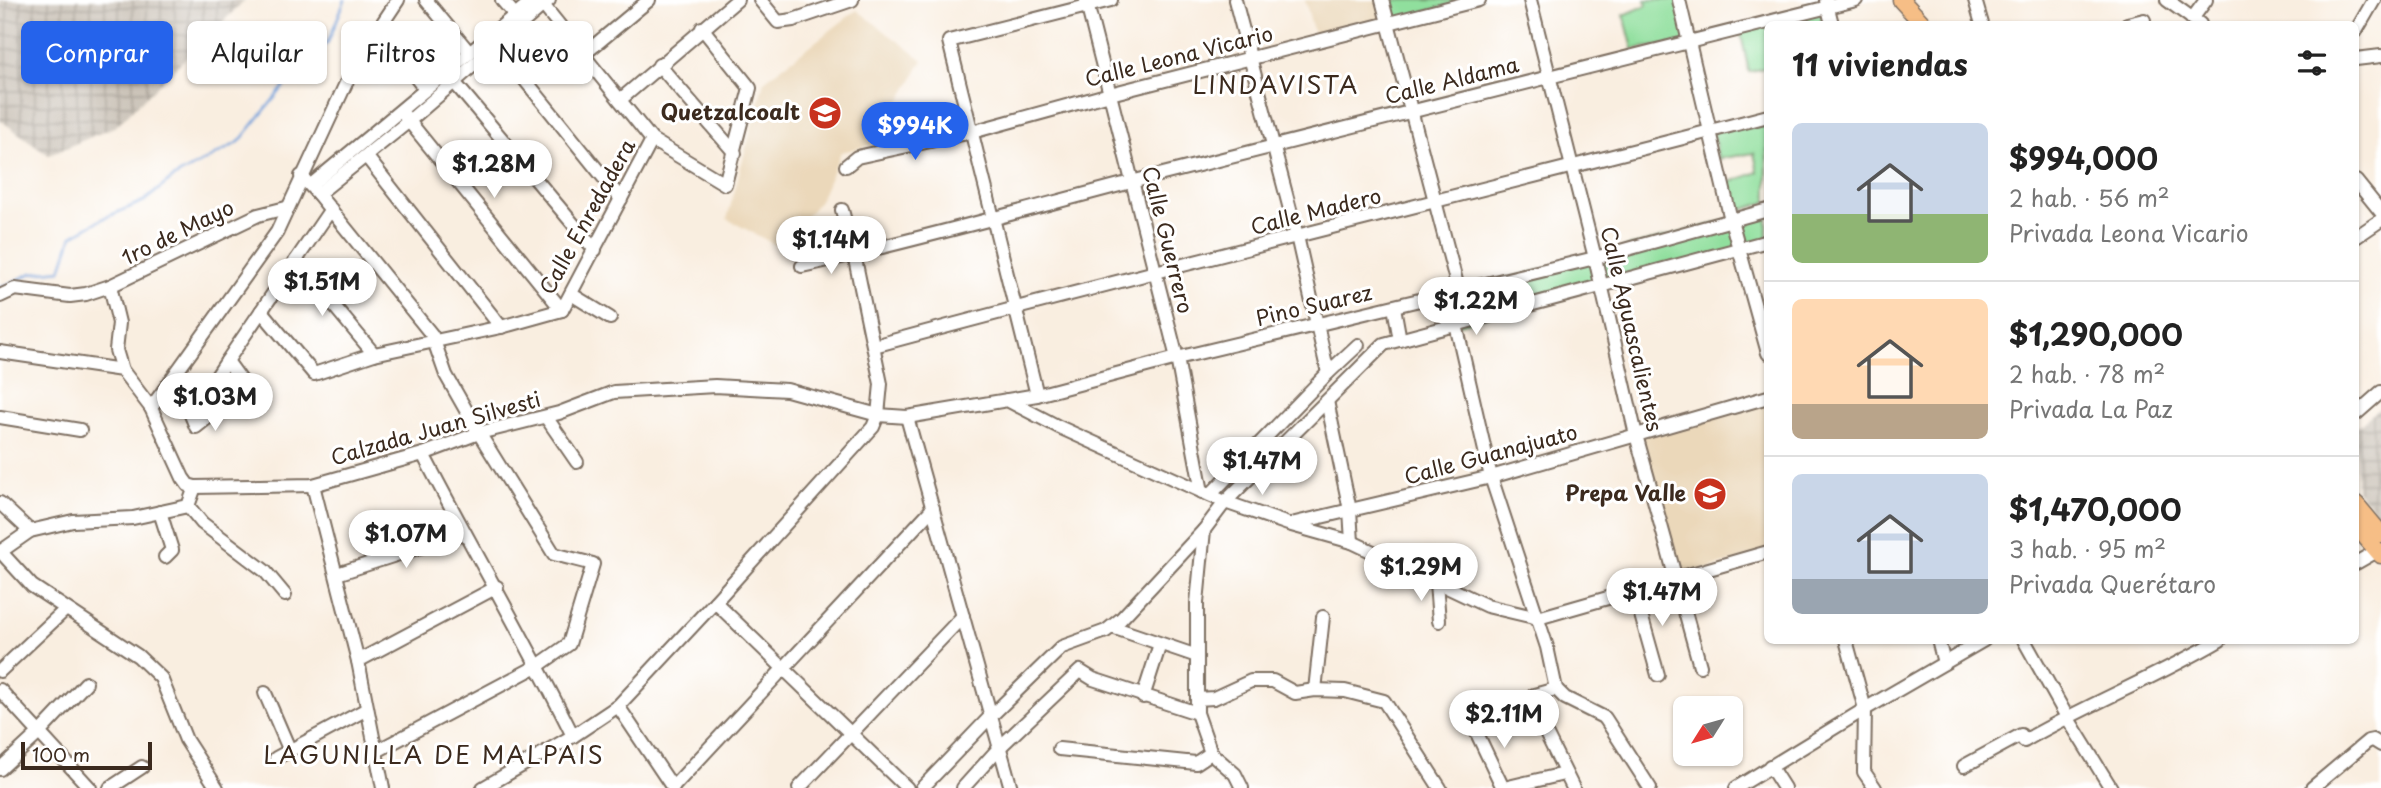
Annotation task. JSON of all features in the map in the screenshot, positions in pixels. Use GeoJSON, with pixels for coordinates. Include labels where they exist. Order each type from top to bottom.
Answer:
{"type":"FeatureCollection","features":[{"type":"Feature","properties":{"kind":"main road"},"geometry":{"type":"LineString","coordinates":[[1901,0],[1920,21]]}},
{"type":"Feature","properties":{"kind":"main road"},"geometry":{"type":"LineString","coordinates":[[2359,508],[2381,534]]}},
{"type":"Feature","properties":{"kind":"main road"},"geometry":{"type":"LineString","coordinates":[[2359,530],[2379,553]]}},
{"type":"Feature","properties":{"kind":"street"},"geometry":{"type":"LineString","coordinates":[[382,21],[398,0]]}},
{"type":"Feature","properties":{"kind":"street"},"geometry":{"type":"LineString","coordinates":[[426,0],[469,52]]}},
{"type":"Feature","properties":{"kind":"street"},"geometry":{"type":"LineString","coordinates":[[502,0],[515,15]]}},
{"type":"Feature","properties":{"kind":"street"},"geometry":{"type":"LineString","coordinates":[[593,47],[649,0]]}},
{"type":"Feature","properties":{"kind":"street"},"geometry":{"type":"LineString","coordinates":[[620,100],[737,0]]}},
{"type":"Feature","properties":{"kind":"street"},"geometry":{"type":"LineString","coordinates":[[760,0],[778,22],[793,20],[834,3],[852,0]]}},
{"type":"Feature","properties":{"kind":"street"},"geometry":{"type":"LineString","coordinates":[[1037,395],[949,41],[1087,3],[1111,0]]}},
{"type":"Feature","properties":{"kind":"street"},"geometry":{"type":"LineString","coordinates":[[1235,0],[1297,236],[1328,373]]}},
{"type":"Feature","properties":{"kind":"street"},"geometry":{"type":"LineString","coordinates":[[1382,0],[1436,202],[1454,293],[1456,325],[1492,477],[1547,647],[1556,689],[1565,698],[1605,718],[1650,788]]}},
{"type":"Feature","properties":{"kind":"street","name":"Calle Aguascalientes"},"geometry":{"type":"LineString","coordinates":[[1530,0],[1595,257],[1636,435],[1700,666]]}},
{"type":"Feature","properties":{"kind":"street"},"geometry":{"type":"LineString","coordinates":[[1679,0],[1731,220],[1764,339]]}},
{"type":"Feature","properties":{"kind":"street","name":"Calle Aldama"},"geometry":{"type":"LineString","coordinates":[[1764,21],[1826,4],[1856,0]]}},
{"type":"Feature","properties":{"kind":"street"},"geometry":{"type":"LineString","coordinates":[[1975,0],[1981,21]]}},
{"type":"Feature","properties":{"kind":"street"},"geometry":{"type":"LineString","coordinates":[[2167,0],[2195,21]]}},
{"type":"Feature","properties":{"kind":"street"},"geometry":{"type":"LineString","coordinates":[[2196,21],[2206,0]]}},
{"type":"Feature","properties":{"kind":"street"},"geometry":{"type":"LineString","coordinates":[[2359,26],[2374,0]]}},
{"type":"Feature","properties":{"kind":"street"},"geometry":{"type":"LineString","coordinates":[[460,63],[469,52],[515,15],[541,1]]}},
{"type":"Feature","properties":{"kind":"street"},"geometry":{"type":"LineString","coordinates":[[541,1],[557,21]]}},
{"type":"Feature","properties":{"kind":"street"},"geometry":{"type":"LineString","coordinates":[[520,21],[541,1]]}},
{"type":"Feature","properties":{"kind":"street","name":"Calle Leona Vicario"},"geometry":{"type":"LineString","coordinates":[[846,166],[857,158],[972,132],[1470,1]]}},
{"type":"Feature","properties":{"kind":"street","name":"Calle Guerrero"},"geometry":{"type":"LineString","coordinates":[[1087,3],[1177,358],[1206,494]]}},
{"type":"Feature","properties":{"kind":"street"},"geometry":{"type":"LineString","coordinates":[[1826,4],[1831,21]]}},
{"type":"Feature","properties":{"kind":"street"},"geometry":{"type":"LineString","coordinates":[[2140,21],[2144,20]]}},
{"type":"Feature","properties":{"kind":"street","name":"Calle Aldama"},"geometry":{"type":"LineString","coordinates":[[802,266],[1549,75],[1690,43],[1764,21]]}},
{"type":"Feature","properties":{"kind":"street"},"geometry":{"type":"LineString","coordinates":[[593,67],[652,140],[725,184],[750,88],[702,28]]}},
{"type":"Feature","properties":{"kind":"street"},"geometry":{"type":"LineString","coordinates":[[2359,60],[2381,56]]}},
{"type":"Feature","properties":{"kind":"street"},"geometry":{"type":"LineString","coordinates":[[659,65],[735,153]]}},
{"type":"Feature","properties":{"kind":"street"},"geometry":{"type":"LineString","coordinates":[[310,185],[347,84]]}},
{"type":"Feature","properties":{"kind":"street"},"geometry":{"type":"LineString","coordinates":[[421,84],[425,89]]}},
{"type":"Feature","properties":{"kind":"street"},"geometry":{"type":"LineString","coordinates":[[151,408],[277,232],[286,208],[425,89],[435,84]]}},
{"type":"Feature","properties":{"kind":"street"},"geometry":{"type":"LineString","coordinates":[[310,185],[366,156],[409,121],[443,84]]}},
{"type":"Feature","properties":{"kind":"street"},"geometry":{"type":"LineString","coordinates":[[457,84],[595,250]]}},
{"type":"Feature","properties":{"kind":"street"},"geometry":{"type":"LineString","coordinates":[[528,84],[621,199]]}},
{"type":"Feature","properties":{"kind":"street"},"geometry":{"type":"LineString","coordinates":[[400,110],[562,310]]}},
{"type":"Feature","properties":{"kind":"street","name":"Calle Madero"},"geometry":{"type":"LineString","coordinates":[[874,346],[1015,307],[1764,117]]}},
{"type":"Feature","properties":{"kind":"street","name":"Calle Enredadera"},"geometry":{"type":"LineString","coordinates":[[261,311],[314,374],[374,354],[501,327],[562,310],[652,140]]}},
{"type":"Feature","properties":{"kind":"street"},"geometry":{"type":"LineString","coordinates":[[366,156],[501,327]]}},
{"type":"Feature","properties":{"kind":"street"},"geometry":{"type":"LineString","coordinates":[[310,185],[432,335],[446,375],[554,554],[593,564],[569,644],[539,665],[375,752]]}},
{"type":"Feature","properties":{"kind":"street"},"geometry":{"type":"LineString","coordinates":[[2359,185],[2381,212]]}},
{"type":"Feature","properties":{"kind":"street","name":"1ro de Mayo"},"geometry":{"type":"LineString","coordinates":[[0,296],[15,289],[70,296],[86,294],[110,286],[258,215],[286,208]]}},
{"type":"Feature","properties":{"kind":"street"},"geometry":{"type":"LineString","coordinates":[[227,361],[246,387],[196,427],[191,415],[227,361],[331,209]]}},
{"type":"Feature","properties":{"kind":"street"},"geometry":{"type":"LineString","coordinates":[[483,788],[573,736],[618,706],[873,427],[878,415],[881,384],[842,210]]}},
{"type":"Feature","properties":{"kind":"street","name":"Pino Suarez"},"geometry":{"type":"LineString","coordinates":[[907,417],[1037,395],[1177,358],[1454,293],[1764,212]]}},
{"type":"Feature","properties":{"kind":"street"},"geometry":{"type":"LineString","coordinates":[[2359,235],[2381,220]]}},
{"type":"Feature","properties":{"kind":"street"},"geometry":{"type":"LineString","coordinates":[[922,788],[1062,647],[1112,627],[1204,530],[1225,502],[1384,344],[1764,242]]}},
{"type":"Feature","properties":{"kind":"street"},"geometry":{"type":"LineString","coordinates":[[296,260],[374,354]]}},
{"type":"Feature","properties":{"kind":"street"},"geometry":{"type":"LineString","coordinates":[[110,286],[119,323],[116,350],[122,370],[151,408],[183,478],[188,485],[195,487],[188,506]]}},
{"type":"Feature","properties":{"kind":"street"},"geometry":{"type":"LineString","coordinates":[[571,294],[610,318]]}},
{"type":"Feature","properties":{"kind":"street"},"geometry":{"type":"LineString","coordinates":[[1394,307],[1400,340]]}},
{"type":"Feature","properties":{"kind":"street"},"geometry":{"type":"LineString","coordinates":[[1206,494],[1358,345]]}},
{"type":"Feature","properties":{"kind":"street"},"geometry":{"type":"LineString","coordinates":[[0,352],[122,370]]}},
{"type":"Feature","properties":{"kind":"street","name":"Calzada Juan Silvesti"},"geometry":{"type":"LineString","coordinates":[[195,487],[313,485],[424,454],[479,433],[546,417],[614,392],[715,386],[787,390],[878,415],[907,417]]}},
{"type":"Feature","properties":{"kind":"street"},"geometry":{"type":"LineString","coordinates":[[2359,411],[2381,392]]}},
{"type":"Feature","properties":{"kind":"street","name":"Calle Guanajuato"},"geometry":{"type":"LineString","coordinates":[[1288,524],[1492,477],[1764,398]]}},
{"type":"Feature","properties":{"kind":"street"},"geometry":{"type":"LineString","coordinates":[[1007,400],[1059,427],[1225,502],[1352,542],[1487,606],[1538,618],[1764,553]]}},
{"type":"Feature","properties":{"kind":"street"},"geometry":{"type":"LineString","coordinates":[[1328,401],[1350,510],[1352,542]]}},
{"type":"Feature","properties":{"kind":"street"},"geometry":{"type":"LineString","coordinates":[[0,417],[80,430]]}},
{"type":"Feature","properties":{"kind":"street"},"geometry":{"type":"LineString","coordinates":[[546,417],[577,462]]}},
{"type":"Feature","properties":{"kind":"street"},"geometry":{"type":"LineString","coordinates":[[907,417],[1011,788]]}},
{"type":"Feature","properties":{"kind":"street"},"geometry":{"type":"LineString","coordinates":[[424,454],[464,533],[539,665],[573,736]]}},
{"type":"Feature","properties":{"kind":"street"},"geometry":{"type":"LineString","coordinates":[[313,485],[358,661],[383,788]]}},
{"type":"Feature","properties":{"kind":"street"},"geometry":{"type":"LineString","coordinates":[[0,503],[30,531]]}},
{"type":"Feature","properties":{"kind":"street"},"geometry":{"type":"LineString","coordinates":[[188,506],[133,518],[73,521],[30,531],[0,552],[32,586],[138,656],[161,678],[186,740],[217,788]]}},
{"type":"Feature","properties":{"kind":"street"},"geometry":{"type":"LineString","coordinates":[[188,506],[202,523],[265,571],[285,595]]}},
{"type":"Feature","properties":{"kind":"street"},"geometry":{"type":"LineString","coordinates":[[618,706],[673,787],[933,508]]}},
{"type":"Feature","properties":{"kind":"street"},"geometry":{"type":"LineString","coordinates":[[160,512],[173,550],[165,556]]}},
{"type":"Feature","properties":{"kind":"street"},"geometry":{"type":"LineString","coordinates":[[1204,530],[1197,603],[1198,713],[1211,753],[1235,774],[1242,788]]}},
{"type":"Feature","properties":{"kind":"street"},"geometry":{"type":"LineString","coordinates":[[337,574],[464,533]]}},
{"type":"Feature","properties":{"kind":"street"},"geometry":{"type":"LineString","coordinates":[[2359,562],[2379,553]]}},
{"type":"Feature","properties":{"kind":"street"},"geometry":{"type":"LineString","coordinates":[[1436,583],[1439,621]]}},
{"type":"Feature","properties":{"kind":"street"},"geometry":{"type":"LineString","coordinates":[[358,661],[497,587]]}},
{"type":"Feature","properties":{"kind":"street"},"geometry":{"type":"LineString","coordinates":[[1634,590],[1658,675]]}},
{"type":"Feature","properties":{"kind":"street"},"geometry":{"type":"LineString","coordinates":[[715,602],[907,788]]}},
{"type":"Feature","properties":{"kind":"street"},"geometry":{"type":"LineString","coordinates":[[0,671],[66,610]]}},
{"type":"Feature","properties":{"kind":"street"},"geometry":{"type":"LineString","coordinates":[[799,788],[963,616]]}},
{"type":"Feature","properties":{"kind":"street"},"geometry":{"type":"LineString","coordinates":[[1315,690],[1323,617]]}},
{"type":"Feature","properties":{"kind":"street"},"geometry":{"type":"LineString","coordinates":[[1112,627],[1197,656]]}},
{"type":"Feature","properties":{"kind":"street"},"geometry":{"type":"LineString","coordinates":[[1143,697],[1160,644]]}},
{"type":"Feature","properties":{"kind":"street"},"geometry":{"type":"LineString","coordinates":[[1847,644],[1865,709],[1864,772],[1875,788]]}},
{"type":"Feature","properties":{"kind":"street"},"geometry":{"type":"LineString","coordinates":[[1939,644],[1944,663]]}},
{"type":"Feature","properties":{"kind":"street"},"geometry":{"type":"LineString","coordinates":[[1736,788],[1977,644]]}},
{"type":"Feature","properties":{"kind":"street"},"geometry":{"type":"LineString","coordinates":[[2026,644],[2111,788]]}},
{"type":"Feature","properties":{"kind":"street"},"geometry":{"type":"LineString","coordinates":[[1964,766],[2021,735],[2024,741],[2210,644]]}},
{"type":"Feature","properties":{"kind":"street"},"geometry":{"type":"LineString","coordinates":[[963,788],[999,748],[1080,671],[1093,679],[1143,697],[1198,713]]}},
{"type":"Feature","properties":{"kind":"street"},"geometry":{"type":"LineString","coordinates":[[1197,699],[1214,698],[1251,681],[1273,681],[1295,693],[1315,690],[1345,691],[1384,701],[1440,788]]}},
{"type":"Feature","properties":{"kind":"street"},"geometry":{"type":"LineString","coordinates":[[0,769],[39,733],[86,683]]}},
{"type":"Feature","properties":{"kind":"street"},"geometry":{"type":"LineString","coordinates":[[1556,689],[1534,695],[1531,703],[1573,788]]}},
{"type":"Feature","properties":{"kind":"street"},"geometry":{"type":"LineString","coordinates":[[0,690],[90,788]]}},
{"type":"Feature","properties":{"kind":"street"},"geometry":{"type":"LineString","coordinates":[[265,693],[290,751]]}},
{"type":"Feature","properties":{"kind":"street"},"geometry":{"type":"LineString","coordinates":[[276,758],[367,709]]}},
{"type":"Feature","properties":{"kind":"street"},"geometry":{"type":"LineString","coordinates":[[1474,727],[1504,788],[1564,774]]}},
{"type":"Feature","properties":{"kind":"street"},"geometry":{"type":"LineString","coordinates":[[2319,786],[2362,745],[2373,740],[2381,745]]}},
{"type":"Feature","properties":{"kind":"street"},"geometry":{"type":"LineString","coordinates":[[1059,749],[1196,763],[1211,753]]}},
{"type":"Feature","properties":{"kind":"street"},"geometry":{"type":"LineString","coordinates":[[1770,766],[1784,788]]}},
{"type":"Feature","properties":{"kind":"street"},"geometry":{"type":"LineString","coordinates":[[110,788],[142,767]]}},
{"type":"Feature","properties":{"kind":"shaded area"},"geometry":{"type":"Polygon","coordinates":[[[0,0],[245,0],[224,21],[187,21],[187,57],[173,70],[173,21],[21,21],[21,84],[159,84],[116,126],[49,155],[0,120],[0,0]]]}},
{"type":"Feature","properties":{"kind":"shaded area"},"geometry":{"type":"Polygon","coordinates":[[[1305,0],[1384,0],[1390,22],[1314,34],[1305,0]]]}},
{"type":"Feature","properties":{"kind":"shaded area","name":"Quetzalcoalt"},"geometry":{"type":"Polygon","coordinates":[[[857,10],[923,60],[877,144],[841,152],[820,200],[781,248],[727,219],[764,81],[857,10]]]}},
{"type":"Feature","properties":{"kind":"shaded area","name":"Prepa Valle"},"geometry":{"type":"Polygon","coordinates":[[[1764,398],[1764,553],[1677,578],[1636,435],[1764,398]]]}},
{"type":"Feature","properties":{"kind":"shaded area"},"geometry":{"type":"Polygon","coordinates":[[[2381,407],[2381,518],[2359,492],[2359,425],[2381,407]]]}},
{"type":"Feature","properties":{"kind":"green space"},"geometry":{"type":"Polygon","coordinates":[[[1384,0],[1466,0],[1390,22],[1384,0]]]}},
{"type":"Feature","properties":{"kind":"green space"},"geometry":{"type":"Polygon","coordinates":[[[1646,0],[1679,0],[1690,42],[1633,49],[1624,15],[1647,5],[1646,0]]]}},
{"type":"Feature","properties":{"kind":"green space"},"geometry":{"type":"Polygon","coordinates":[[[1819,10],[1823,21],[1776,21],[1819,10]]]}},
{"type":"Feature","properties":{"kind":"green space"},"geometry":{"type":"Polygon","coordinates":[[[1764,24],[1764,68],[1749,72],[1740,30],[1764,24]]]}},
{"type":"Feature","properties":{"kind":"green space"},"geometry":{"type":"Polygon","coordinates":[[[1764,126],[1764,203],[1732,213],[1728,183],[1758,172],[1754,153],[1718,159],[1713,130],[1764,126]]]}},
{"type":"Feature","properties":{"kind":"green space"},"geometry":{"type":"Polygon","coordinates":[[[1764,211],[1764,242],[1456,325],[1449,294],[1764,211]]]}},
{"type":"Feature","properties":{"kind":"waterway"},"geometry":{"type":"LineString","coordinates":[[0,288],[32,273],[61,270],[72,236],[102,219],[144,201],[173,178],[239,142],[286,84],[328,42],[345,0]]}},
{"type":"Feature","properties":{"kind":"place","name":"Quetzalcoalt"},"geometry":{"type":"Point","coordinates":[825,113]}},
{"type":"Feature","properties":{"kind":"place","name":"Prepa Valle"},"geometry":{"type":"Point","coordinates":[1710,494]}},
{"type":"Feature","properties":{"kind":"district","name":"LINDAVISTA"},"geometry":{"type":"Point","coordinates":[1276,86]}},
{"type":"Feature","properties":{"kind":"district","name":"LAGUNILLA DE MALPAIS"},"geometry":{"type":"Point","coordinates":[434,756]}}]}
